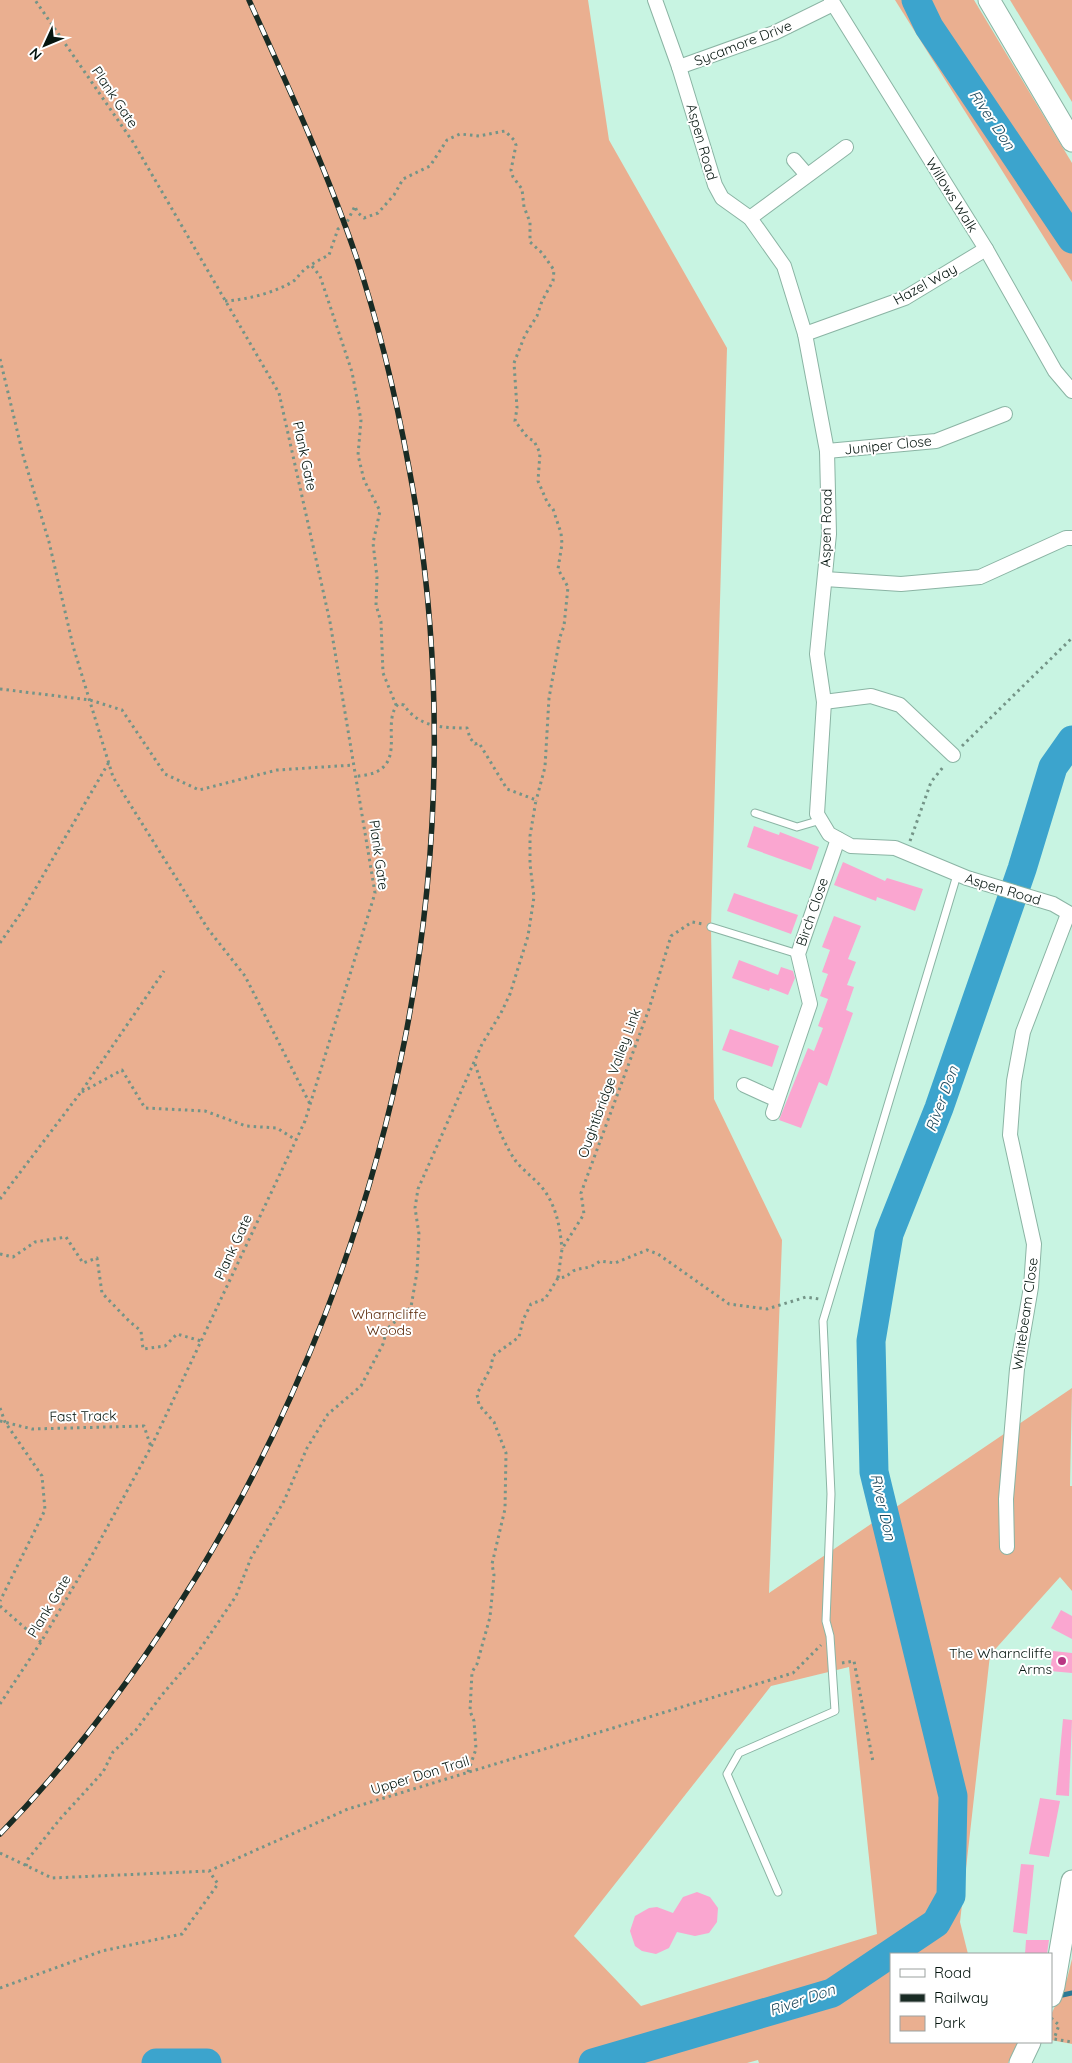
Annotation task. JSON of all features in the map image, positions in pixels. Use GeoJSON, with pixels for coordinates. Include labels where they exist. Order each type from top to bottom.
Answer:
{"type":"FeatureCollection","features":[{"type":"Feature","properties":{"kind":"main road"},"geometry":{"type":"LineString","coordinates":[[989,0],[1072,141]]}},
{"type":"Feature","properties":{"kind":"main road"},"geometry":{"type":"LineString","coordinates":[[1053,1991],[1072,1881]]}},
{"type":"Feature","properties":{"kind":"main road"},"geometry":{"type":"LineString","coordinates":[[1020,2063],[1030,2043]]}},
{"type":"Feature","properties":{"kind":"street","name":"Aspen Road"},"geometry":{"type":"LineString","coordinates":[[655,0],[679,66],[715,185],[722,198],[750,218],[784,266],[805,334],[827,451],[828,534],[817,654],[824,702],[817,814],[829,834],[851,846],[895,848],[962,877],[1053,904],[1070,914]]}},
{"type":"Feature","properties":{"kind":"street","name":"Sycamore Drive"},"geometry":{"type":"LineString","coordinates":[[679,66],[774,33],[832,2]]}},
{"type":"Feature","properties":{"kind":"street","name":"Willows Walk"},"geometry":{"type":"LineString","coordinates":[[832,2],[986,249],[1032,334],[1055,371],[1072,390]]}},
{"type":"Feature","properties":{"kind":"street"},"geometry":{"type":"LineString","coordinates":[[750,218],[846,147]]}},
{"type":"Feature","properties":{"kind":"street"},"geometry":{"type":"LineString","coordinates":[[794,160],[807,175]]}},
{"type":"Feature","properties":{"kind":"street","name":"Hazel Way"},"geometry":{"type":"LineString","coordinates":[[805,334],[905,298],[986,249]]}},
{"type":"Feature","properties":{"kind":"street","name":"Juniper Close"},"geometry":{"type":"LineString","coordinates":[[827,451],[936,440],[1006,414]]}},
{"type":"Feature","properties":{"kind":"street"},"geometry":{"type":"LineString","coordinates":[[825,579],[901,584],[980,577],[1066,538],[1072,538]]}},
{"type":"Feature","properties":{"kind":"street"},"geometry":{"type":"LineString","coordinates":[[824,702],[871,696],[900,705],[953,755]]}},
{"type":"Feature","properties":{"kind":"street","name":"Birch Close"},"geometry":{"type":"LineString","coordinates":[[744,1085],[775,1107],[810,1004],[798,954],[838,839]]}},
{"type":"Feature","properties":{"kind":"street","name":"Whitebeam Close"},"geometry":{"type":"LineString","coordinates":[[1008,1547],[1006,1499],[1017,1369],[1031,1287],[1034,1244],[1010,1135],[1014,1081],[1023,1032],[1070,914]]}},
{"type":"Feature","properties":{"kind":"lane"},"geometry":{"type":"LineString","coordinates":[[755,813],[797,827],[821,820]]}},
{"type":"Feature","properties":{"kind":"lane"},"geometry":{"type":"LineString","coordinates":[[778,1892],[727,1774],[739,1753],[835,1711],[830,1636],[826,1621],[831,1494],[823,1321],[962,877]]}},
{"type":"Feature","properties":{"kind":"lane"},"geometry":{"type":"LineString","coordinates":[[711,927],[798,954]]}},
{"type":"Feature","properties":{"kind":"path","name":"Plank Gate"},"geometry":{"type":"LineString","coordinates":[[0,1704],[41,1642],[151,1448],[296,1140],[310,1105],[375,893],[330,622],[279,393],[133,142],[35,0]]}},
{"type":"Feature","properties":{"kind":"path"},"geometry":{"type":"LineString","coordinates":[[225,301],[237,300],[248,296],[261,297],[296,279],[304,269],[329,255],[338,229],[347,222],[355,206],[357,212],[364,218],[375,216],[394,195],[403,179],[430,166],[448,140],[460,134],[479,136],[499,131],[505,131],[514,140],[516,146],[512,170],[513,176],[522,189],[524,207],[530,222],[530,242],[533,247],[542,253],[554,270],[553,281],[542,301],[537,316],[525,335],[514,363],[517,408],[515,421],[528,438],[534,441],[540,453],[538,481],[548,504],[553,509],[561,533],[562,544],[558,569],[568,587],[564,626],[560,637],[549,698],[545,767],[534,809]]}},
{"type":"Feature","properties":{"kind":"path"},"geometry":{"type":"LineString","coordinates":[[312,266],[320,276],[352,372],[361,420],[358,455],[364,480],[374,494],[380,511],[373,543],[377,577],[376,605],[381,622],[383,673],[396,705],[390,717],[392,745],[387,762],[377,772],[355,777]]}},
{"type":"Feature","properties":{"kind":"path"},"geometry":{"type":"LineString","coordinates":[[0,358],[22,455],[50,542],[74,646],[113,777],[208,929],[245,976],[310,1105]]}},
{"type":"Feature","properties":{"kind":"path"},"geometry":{"type":"LineString","coordinates":[[905,852],[931,782],[953,755],[1072,638]]}},
{"type":"Feature","properties":{"kind":"path"},"geometry":{"type":"LineString","coordinates":[[0,689],[90,700],[122,710],[165,774],[199,790],[277,770],[354,765]]}},
{"type":"Feature","properties":{"kind":"path"},"geometry":{"type":"LineString","coordinates":[[26,1866],[28,1860],[60,1819],[103,1772],[113,1752],[136,1730],[160,1696],[196,1655],[224,1615],[236,1596],[251,1558],[284,1500],[306,1448],[328,1414],[361,1386],[383,1344],[386,1329],[411,1307],[415,1292],[419,1234],[416,1196],[425,1169],[475,1063],[482,1044],[510,994],[528,936],[534,897],[530,864],[530,836],[536,800],[507,789],[481,745],[475,744],[470,738],[467,728],[427,724],[409,713],[404,705],[396,705]]}},
{"type":"Feature","properties":{"kind":"path"},"geometry":{"type":"LineString","coordinates":[[0,943],[23,910],[109,762]]}},
{"type":"Feature","properties":{"kind":"path","name":"Oughtibridge Valley Link"},"geometry":{"type":"LineString","coordinates":[[558,1278],[562,1249],[584,1214],[581,1193],[649,1009],[671,936],[692,922],[711,927]]}},
{"type":"Feature","properties":{"kind":"path"},"geometry":{"type":"LineString","coordinates":[[0,1199],[81,1092],[164,971]]}},
{"type":"Feature","properties":{"kind":"path"},"geometry":{"type":"LineString","coordinates":[[475,1063],[486,1096],[516,1161],[544,1190],[552,1206],[559,1224],[562,1249]]}},
{"type":"Feature","properties":{"kind":"path"},"geometry":{"type":"LineString","coordinates":[[81,1092],[122,1070],[144,1108],[205,1111],[246,1126],[277,1128],[296,1140]]}},
{"type":"Feature","properties":{"kind":"path"},"geometry":{"type":"LineString","coordinates":[[0,1254],[13,1257],[35,1242],[66,1236],[82,1263],[97,1258],[102,1293],[128,1321],[141,1331],[143,1349],[165,1346],[177,1334],[202,1341]]}},
{"type":"Feature","properties":{"kind":"path"},"geometry":{"type":"LineString","coordinates":[[468,1772],[476,1749],[474,1721],[470,1711],[472,1672],[477,1664],[490,1617],[494,1575],[492,1564],[505,1509],[506,1453],[494,1422],[479,1405],[477,1394],[491,1367],[493,1356],[519,1336],[523,1320],[531,1304],[545,1299],[558,1278],[564,1278],[574,1270],[591,1268],[600,1261],[615,1263],[647,1250],[658,1254],[729,1304],[767,1309],[806,1297],[829,1302]]}},
{"type":"Feature","properties":{"kind":"path"},"geometry":{"type":"LineString","coordinates":[[0,1408],[5,1422],[42,1476],[45,1510],[0,1601]]}},
{"type":"Feature","properties":{"kind":"path","name":"Fast Track"},"geometry":{"type":"LineString","coordinates":[[0,1421],[32,1429],[144,1426],[151,1448]]}},
{"type":"Feature","properties":{"kind":"path"},"geometry":{"type":"LineString","coordinates":[[0,1606],[41,1642]]}},
{"type":"Feature","properties":{"kind":"path","name":"Upper Don Trail"},"geometry":{"type":"LineString","coordinates":[[0,1853],[52,1878],[209,1871],[348,1809],[793,1673],[830,1636]]}},
{"type":"Feature","properties":{"kind":"path"},"geometry":{"type":"LineString","coordinates":[[832,1665],[854,1661],[873,1762]]}},
{"type":"Feature","properties":{"kind":"path"},"geometry":{"type":"LineString","coordinates":[[0,1988],[102,1952],[182,1934],[218,1884],[209,1871]]}},
{"type":"Feature","properties":{"kind":"path"},"geometry":{"type":"LineString","coordinates":[[1052,2019],[1059,2025],[1054,2039],[1072,2042]]}},
{"type":"Feature","properties":{"kind":"green space","name":"Wharncliffe Woods"},"geometry":{"type":"Polygon","coordinates":[[[0,0],[588,0],[609,140],[727,348],[711,927],[714,1099],[782,1240],[769,1593],[1072,1388],[1070,1486],[1072,1486],[1072,1591],[1060,1577],[990,1655],[960,1922],[968,1953],[890,1953],[890,2043],[1018,2043],[1008,2063],[759,2063],[758,2060],[747,2063],[0,2063],[0,0]],[[849,1667],[771,1686],[574,1936],[641,2006],[877,1934],[849,1667]]]}},
{"type":"Feature","properties":{"kind":"green space"},"geometry":{"type":"Polygon","coordinates":[[[895,0],[974,0],[1072,163],[1072,282],[895,0]]]}},
{"type":"Feature","properties":{"kind":"green space"},"geometry":{"type":"Polygon","coordinates":[[[1010,0],[1072,0],[1072,102],[1010,0]]]}},
{"type":"Feature","properties":{"kind":"green space"},"geometry":{"type":"Polygon","coordinates":[[[1072,1959],[1072,2044],[1052,2040],[1052,2013],[1067,1979],[1072,1959]]]}},
{"type":"Feature","properties":{"kind":"building"},"geometry":{"type":"Polygon","coordinates":[[[754,826],[779,835],[780,832],[819,847],[811,870],[747,847],[754,826]]]}},
{"type":"Feature","properties":{"kind":"building"},"geometry":{"type":"Polygon","coordinates":[[[843,862],[885,881],[887,878],[923,889],[915,911],[877,897],[876,901],[834,885],[843,862]]]}},
{"type":"Feature","properties":{"kind":"building"},"geometry":{"type":"Polygon","coordinates":[[[734,893],[798,915],[791,934],[727,911],[734,893]]]}},
{"type":"Feature","properties":{"kind":"building"},"geometry":{"type":"Polygon","coordinates":[[[834,916],[861,926],[848,959],[856,962],[847,985],[854,987],[846,1010],[853,1013],[827,1086],[819,1082],[801,1128],[779,1120],[808,1048],[814,1051],[823,1028],[818,1026],[828,999],[820,996],[828,974],[822,972],[830,950],[822,947],[834,916]]]}},
{"type":"Feature","properties":{"kind":"building"},"geometry":{"type":"Polygon","coordinates":[[[739,960],[778,975],[781,967],[793,971],[795,978],[788,995],[770,988],[769,991],[732,978],[739,960]]]}},
{"type":"Feature","properties":{"kind":"building"},"geometry":{"type":"Polygon","coordinates":[[[730,1029],[779,1046],[772,1067],[722,1050],[730,1029]]]}},
{"type":"Feature","properties":{"kind":"building"},"geometry":{"type":"Polygon","coordinates":[[[1061,1610],[1072,1616],[1072,1639],[1051,1628],[1061,1610]]]}},
{"type":"Feature","properties":{"kind":"building","name":"The Wharncliffe Arms"},"geometry":{"type":"Polygon","coordinates":[[[1053,1651],[1072,1653],[1072,1673],[1050,1671],[1053,1651]]]}},
{"type":"Feature","properties":{"kind":"building"},"geometry":{"type":"Polygon","coordinates":[[[1063,1719],[1072,1720],[1069,1796],[1056,1795],[1063,1719]]]}},
{"type":"Feature","properties":{"kind":"building"},"geometry":{"type":"Polygon","coordinates":[[[1040,1798],[1060,1801],[1049,1857],[1029,1854],[1040,1798]]]}},
{"type":"Feature","properties":{"kind":"building"},"geometry":{"type":"Polygon","coordinates":[[[1021,1864],[1034,1865],[1027,1934],[1013,1932],[1021,1864]]]}},
{"type":"Feature","properties":{"kind":"building"},"geometry":{"type":"Polygon","coordinates":[[[697,1892],[710,1897],[718,1908],[717,1922],[709,1933],[695,1936],[677,1932],[669,1948],[656,1954],[642,1951],[635,1946],[630,1931],[635,1916],[649,1908],[657,1907],[673,1913],[683,1897],[697,1892]]]}},
{"type":"Feature","properties":{"kind":"building"},"geometry":{"type":"Polygon","coordinates":[[[1026,1940],[1049,1940],[1047,1953],[1025,1953],[1026,1940]]]}},
{"type":"Feature","properties":{"kind":"waterway","name":"River Don"},"geometry":{"type":"LineString","coordinates":[[916,0],[929,27],[1072,239]]}},
{"type":"Feature","properties":{"kind":"waterway","name":"River Don"},"geometry":{"type":"LineString","coordinates":[[891,1953],[936,1923],[951,1896],[953,1796],[874,1472],[871,1341],[889,1234],[939,1108],[1022,869],[1053,767],[1072,740]]}},
{"type":"Feature","properties":{"kind":"waterway","name":"River Don"},"geometry":{"type":"LineString","coordinates":[[593,2063],[832,1993],[890,1954]]}},
{"type":"Feature","properties":{"kind":"waterway"},"geometry":{"type":"LineString","coordinates":[[1058,1996],[1072,1993]]}},
{"type":"Feature","properties":{"kind":"waterway","name":"River Don"},"geometry":{"type":"LineString","coordinates":[[156,2063],[207,2063]]}},
{"type":"Feature","properties":{"kind":"railway"},"geometry":{"type":"LineString","coordinates":[[0,1834],[55,1774],[81,1742],[154,1643],[198,1574],[267,1448],[325,1316],[371,1179],[405,1040],[426,898],[434,754],[429,611],[404,441],[393,388],[356,256],[319,158],[249,0]]}},
{"type":"Feature","properties":{"kind":"place","name":"The Wharncliffe Arms"},"geometry":{"type":"Point","coordinates":[1062,1661]}}]}
